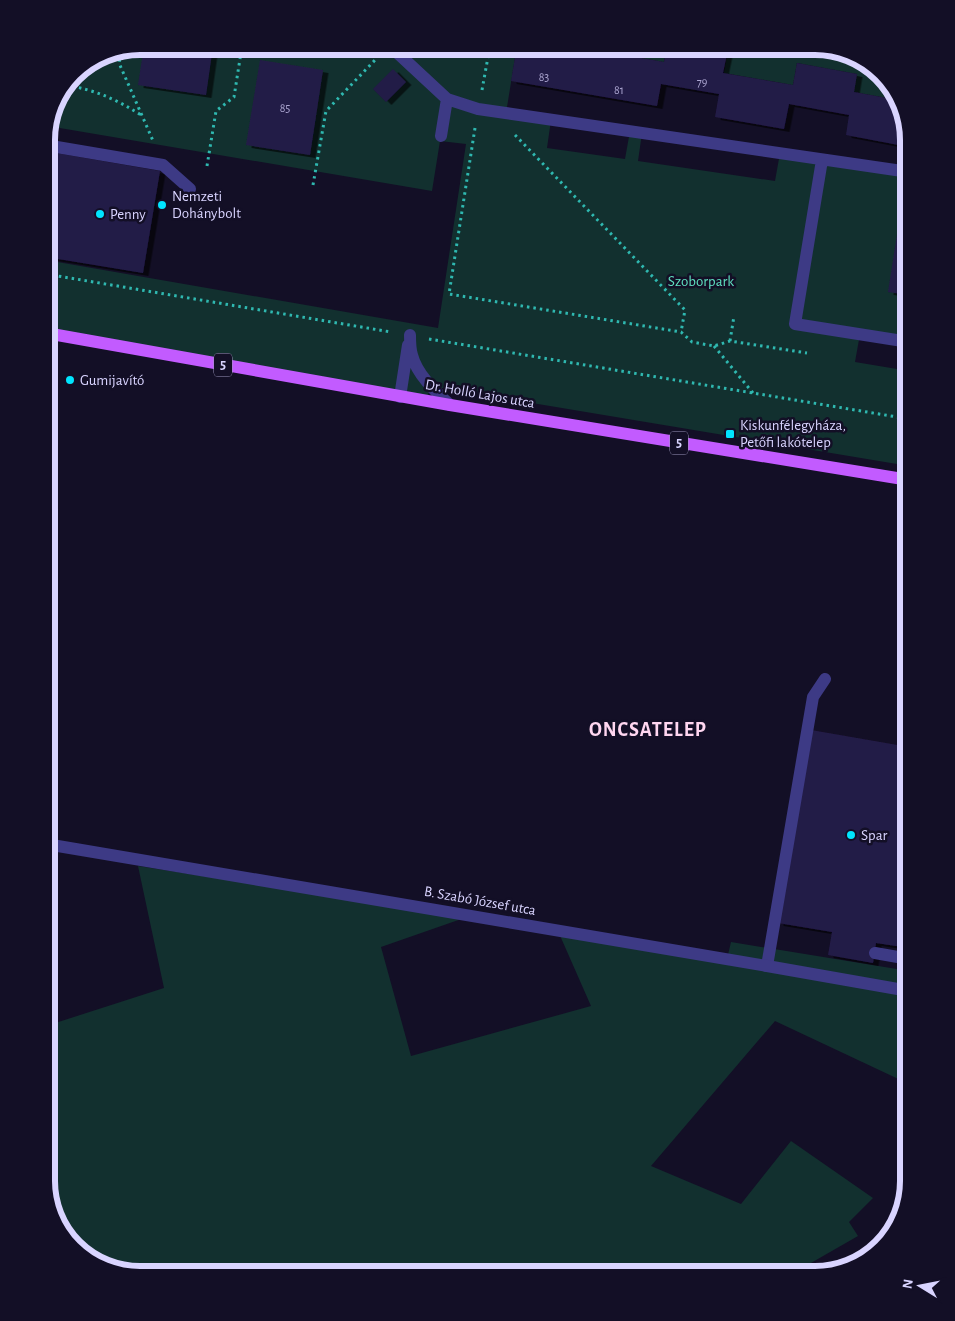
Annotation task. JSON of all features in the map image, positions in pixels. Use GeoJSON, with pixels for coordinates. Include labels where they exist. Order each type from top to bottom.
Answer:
{"type":"FeatureCollection","features":[{"type":"Feature","properties":{"kind":"main road","name":"Dr. Holló Lajos utca"},"geometry":{"type":"LineString","coordinates":[[55,336],[400,397],[900,479]]}},
{"type":"Feature","properties":{"kind":"street"},"geometry":{"type":"LineString","coordinates":[[391,55],[447,99],[485,110],[900,171]]}},
{"type":"Feature","properties":{"kind":"street"},"geometry":{"type":"LineString","coordinates":[[441,136],[447,99]]}},
{"type":"Feature","properties":{"kind":"street"},"geometry":{"type":"LineString","coordinates":[[55,147],[163,165],[190,189]]}},
{"type":"Feature","properties":{"kind":"street"},"geometry":{"type":"LineString","coordinates":[[822,160],[795,324],[900,341]]}},
{"type":"Feature","properties":{"kind":"street"},"geometry":{"type":"LineString","coordinates":[[400,397],[410,335],[412,356],[419,370],[434,390],[450,405]]}},
{"type":"Feature","properties":{"kind":"street"},"geometry":{"type":"LineString","coordinates":[[766,966],[813,697],[825,678]]}},
{"type":"Feature","properties":{"kind":"street","name":"B. Szabó József utca"},"geometry":{"type":"LineString","coordinates":[[55,846],[900,990]]}},
{"type":"Feature","properties":{"kind":"street"},"geometry":{"type":"LineString","coordinates":[[875,953],[900,957]]}},
{"type":"Feature","properties":{"kind":"path"},"geometry":{"type":"LineString","coordinates":[[207,166],[216,111],[234,97],[241,55]]}},
{"type":"Feature","properties":{"kind":"path"},"geometry":{"type":"LineString","coordinates":[[313,185],[326,111],[380,55]]}},
{"type":"Feature","properties":{"kind":"path"},"geometry":{"type":"LineString","coordinates":[[489,55],[485,110],[449,294],[681,332],[692,342],[714,346],[730,340],[807,353]]}},
{"type":"Feature","properties":{"kind":"path"},"geometry":{"type":"LineString","coordinates":[[119,58],[119,62],[163,165]]}},
{"type":"Feature","properties":{"kind":"path"},"geometry":{"type":"LineString","coordinates":[[74,87],[93,90],[142,115]]}},
{"type":"Feature","properties":{"kind":"path"},"geometry":{"type":"LineString","coordinates":[[485,110],[685,310],[681,332]]}},
{"type":"Feature","properties":{"kind":"path"},"geometry":{"type":"LineString","coordinates":[[730,340],[734,316]]}},
{"type":"Feature","properties":{"kind":"path"},"geometry":{"type":"LineString","coordinates":[[714,346],[754,393],[900,417]]}},
{"type":"Feature","properties":{"kind":"green space","name":"Szoborpark"},"geometry":{"type":"Polygon","coordinates":[[[140,55],[516,55],[506,113],[551,120],[547,148],[625,159],[630,131],[642,133],[638,161],[775,181],[780,153],[900,171],[900,341],[860,334],[855,362],[900,370],[900,464],[430,386],[427,401],[55,338],[55,262],[438,328],[466,144],[440,141],[432,191],[56,127],[61,107],[69,93],[80,80],[93,69],[107,61],[123,57],[140,55]]]}},
{"type":"Feature","properties":{"kind":"green space"},"geometry":{"type":"Polygon","coordinates":[[[625,55],[665,55],[664,62],[625,55]]]}},
{"type":"Feature","properties":{"kind":"green space"},"geometry":{"type":"Polygon","coordinates":[[[727,55],[821,55],[848,61],[858,66],[883,88],[890,98],[854,92],[857,74],[797,63],[793,85],[724,73],[727,55]]]}},
{"type":"Feature","properties":{"kind":"green space"},"geometry":{"type":"Polygon","coordinates":[[[138,866],[467,917],[381,947],[411,1056],[591,1006],[558,931],[727,959],[731,942],[900,970],[900,1080],[775,1021],[651,1166],[741,1204],[791,1141],[873,1198],[849,1222],[858,1236],[806,1266],[134,1266],[112,1262],[93,1252],[72,1233],[61,1214],[55,1182],[55,1023],[164,988],[138,866]]]}},
{"type":"Feature","properties":{"kind":"building"},"geometry":{"type":"Polygon","coordinates":[[[143,55],[212,55],[206,95],[138,85],[143,55]]]}},
{"type":"Feature","properties":{"kind":"building"},"geometry":{"type":"Polygon","coordinates":[[[515,55],[624,55],[664,62],[665,55],[727,55],[723,73],[793,85],[797,63],[857,74],[854,92],[890,98],[897,118],[900,145],[846,135],[849,115],[789,104],[784,129],[715,117],[719,94],[661,84],[657,106],[511,81],[515,55]]]}},
{"type":"Feature","properties":{"kind":"building"},"geometry":{"type":"Polygon","coordinates":[[[260,60],[323,70],[310,155],[246,145],[260,60]]]}},
{"type":"Feature","properties":{"kind":"building"},"geometry":{"type":"Polygon","coordinates":[[[393,69],[406,82],[386,102],[373,89],[393,69]]]}},
{"type":"Feature","properties":{"kind":"building","name":"Penny"},"geometry":{"type":"Polygon","coordinates":[[[55,153],[160,171],[143,273],[55,258],[55,153]]]}},
{"type":"Feature","properties":{"kind":"building"},"geometry":{"type":"Polygon","coordinates":[[[898,228],[900,228],[900,294],[888,292],[898,228]]]}},
{"type":"Feature","properties":{"kind":"building","name":"Spar"},"geometry":{"type":"Polygon","coordinates":[[[811,730],[900,745],[900,947],[876,943],[873,963],[828,955],[832,932],[778,923],[811,730]]]}},
{"type":"Feature","properties":{"kind":"place","name":"Nemzeti Dohánybolt"},"geometry":{"type":"Point","coordinates":[162,205]}},
{"type":"Feature","properties":{"kind":"place","name":"Penny"},"geometry":{"type":"Point","coordinates":[100,214]}},
{"type":"Feature","properties":{"kind":"place","name":"Gumijavító"},"geometry":{"type":"Point","coordinates":[70,380]}},
{"type":"Feature","properties":{"kind":"place","name":"Kiskunfélegyháza, Petőfi lakótelep"},"geometry":{"type":"Point","coordinates":[730,434]}},
{"type":"Feature","properties":{"kind":"place","name":"Spar"},"geometry":{"type":"Point","coordinates":[851,835]}},
{"type":"Feature","properties":{"kind":"district","name":"ONCSATELEP"},"geometry":{"type":"Point","coordinates":[648,730]}}]}
